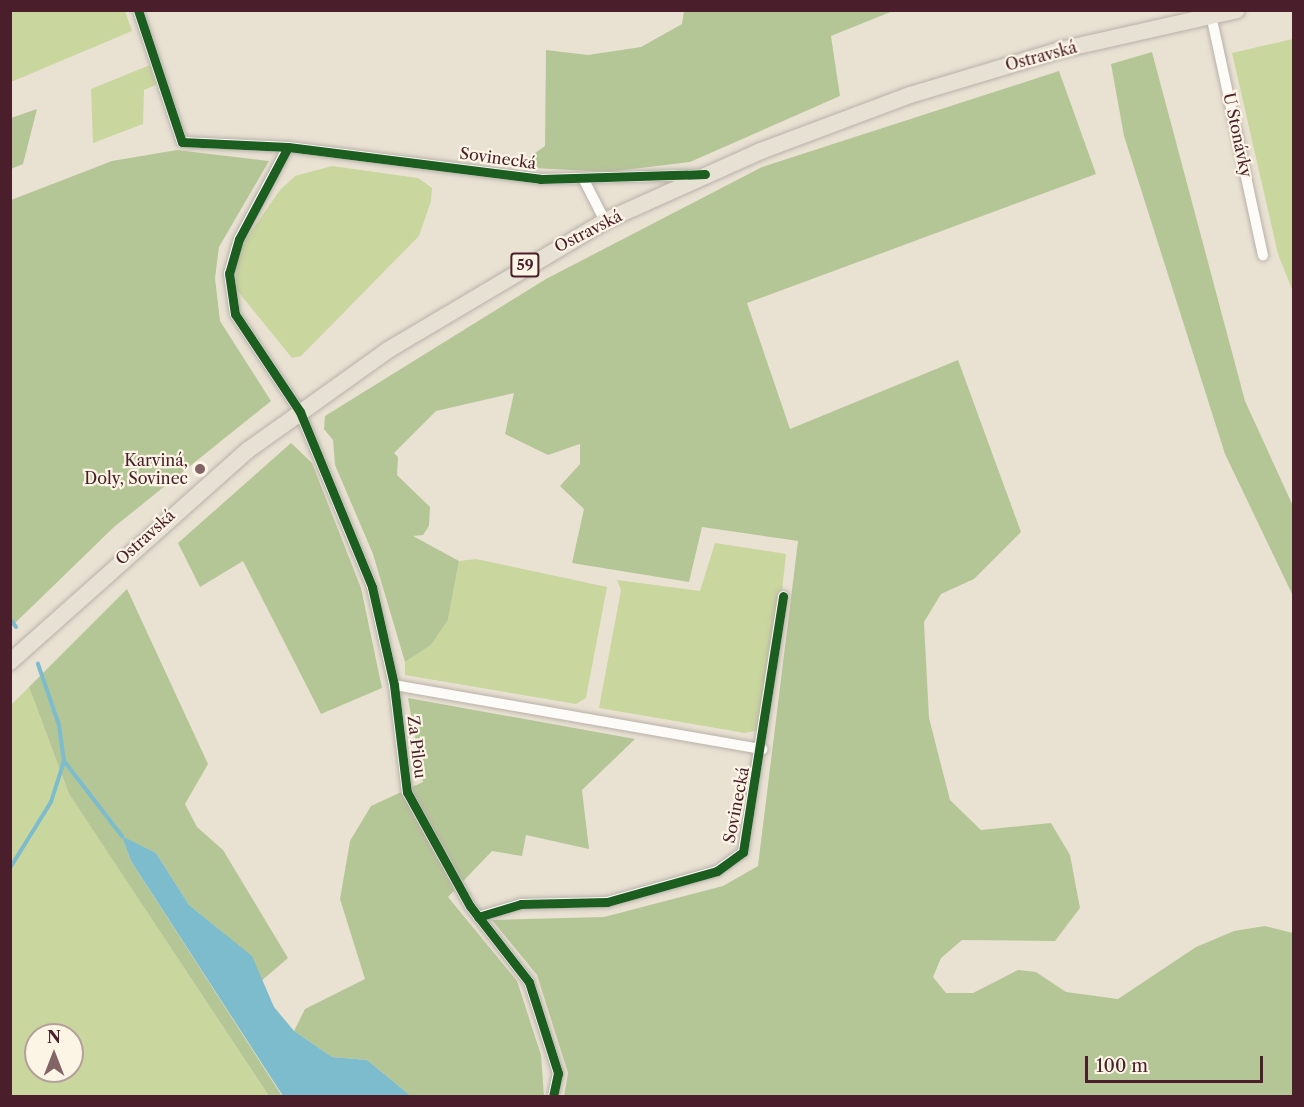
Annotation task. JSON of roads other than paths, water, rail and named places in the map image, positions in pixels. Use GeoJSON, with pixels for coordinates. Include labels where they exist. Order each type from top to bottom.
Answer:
{"type":"FeatureCollection","features":[{"type":"Feature","properties":{"kind":"main road","name":"Ostravská"},"geometry":{"type":"LineString","coordinates":[[10,662],[198,490],[300,412],[481,291],[605,221],[705,174],[910,95],[1126,34],[1237,10]]}},
{"type":"Feature","properties":{"kind":"street","name":"Sovinecká"},"geometry":{"type":"LineString","coordinates":[[138,10],[182,142],[288,147],[585,182],[705,174]]}},
{"type":"Feature","properties":{"kind":"street","name":"U Stonávky"},"geometry":{"type":"LineString","coordinates":[[1211,15],[1263,255]]}},
{"type":"Feature","properties":{"kind":"street"},"geometry":{"type":"LineString","coordinates":[[288,147],[238,239],[229,273],[235,314],[300,412]]}},
{"type":"Feature","properties":{"kind":"street"},"geometry":{"type":"LineString","coordinates":[[585,182],[605,221]]}},
{"type":"Feature","properties":{"kind":"street","name":"Za Pilou"},"geometry":{"type":"LineString","coordinates":[[300,412],[372,587],[394,685],[407,792],[478,917],[529,982],[558,1073],[553,1096]]}},
{"type":"Feature","properties":{"kind":"street","name":"Sovinecká"},"geometry":{"type":"LineString","coordinates":[[478,917],[521,904],[607,902],[717,872],[743,852],[762,748],[783,596]]}},
{"type":"Feature","properties":{"kind":"street","name":"Sovinecká"},"geometry":{"type":"LineString","coordinates":[[394,685],[762,748]]}},
{"type":"Feature","properties":{"kind":"water"},"geometry":{"type":"Polygon","coordinates":[[[122,836],[156,853],[189,905],[252,956],[274,1007],[294,1031],[332,1057],[367,1060],[411,1096],[283,1096],[131,861],[122,836]]]}},
{"type":"Feature","properties":{"kind":"waterway"},"geometry":{"type":"LineString","coordinates":[[10,619],[16,627]]}},
{"type":"Feature","properties":{"kind":"waterway"},"geometry":{"type":"LineString","coordinates":[[10,868],[51,802],[64,761],[59,725],[38,664]]}},
{"type":"Feature","properties":{"kind":"waterway"},"geometry":{"type":"LineString","coordinates":[[64,761],[122,836]]}},
{"type":"Feature","properties":{"kind":"place","name":"Karviná, Doly, Sovinec"},"geometry":{"type":"Point","coordinates":[200,469]}}]}
